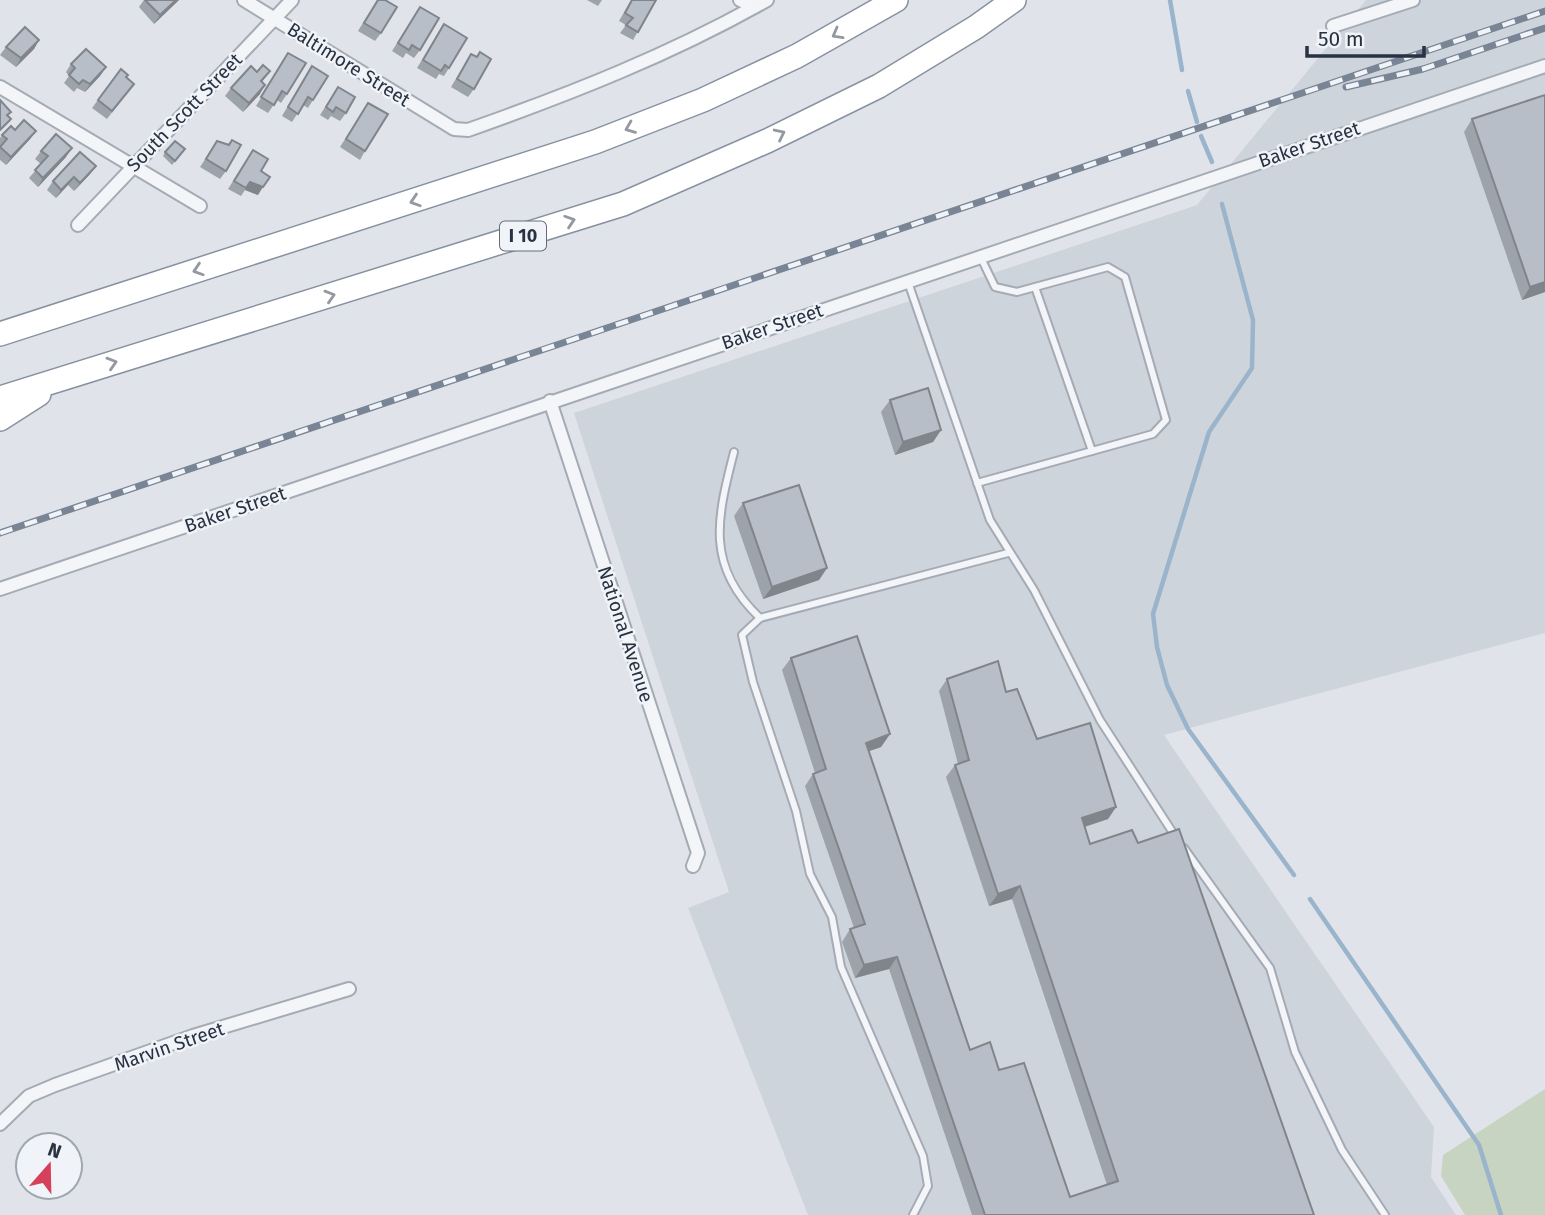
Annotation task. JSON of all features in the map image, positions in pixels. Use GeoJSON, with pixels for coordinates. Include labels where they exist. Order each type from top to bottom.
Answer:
{"type":"FeatureCollection","features":[{"type":"Feature","properties":{"kind":"highway"},"geometry":{"type":"LineString","coordinates":[[0,334],[595,142],[703,100],[797,56],[896,0]]}},
{"type":"Feature","properties":{"kind":"highway","name":"I 10"},"geometry":{"type":"LineString","coordinates":[[0,398],[623,204],[767,141],[879,86],[976,27],[1014,0]]}},
{"type":"Feature","properties":{"kind":"highway"},"geometry":{"type":"LineString","coordinates":[[0,325],[49,318]]}},
{"type":"Feature","properties":{"kind":"highway"},"geometry":{"type":"LineString","coordinates":[[0,419],[65,378]]}},
{"type":"Feature","properties":{"kind":"street","name":"Baltimore Street"},"geometry":{"type":"LineString","coordinates":[[244,0],[454,129],[468,130],[536,106],[652,58],[754,7]]}},
{"type":"Feature","properties":{"kind":"street","name":"South Scott Street"},"geometry":{"type":"LineString","coordinates":[[78,225],[292,0]]}},
{"type":"Feature","properties":{"kind":"street"},"geometry":{"type":"LineString","coordinates":[[740,0],[754,7],[767,0]]}},
{"type":"Feature","properties":{"kind":"street"},"geometry":{"type":"LineString","coordinates":[[1333,26],[1413,0]]}},
{"type":"Feature","properties":{"kind":"street","name":"Baker Street"},"geometry":{"type":"LineString","coordinates":[[0,589],[980,255],[1545,66]]}},
{"type":"Feature","properties":{"kind":"street"},"geometry":{"type":"LineString","coordinates":[[0,87],[200,206]]}},
{"type":"Feature","properties":{"kind":"street","name":"National Avenue"},"geometry":{"type":"LineString","coordinates":[[550,401],[698,853],[693,866]]}},
{"type":"Feature","properties":{"kind":"street","name":"Marvin Street"},"geometry":{"type":"LineString","coordinates":[[0,1124],[29,1096],[55,1085],[193,1036],[349,989]]}},
{"type":"Feature","properties":{"kind":"lane"},"geometry":{"type":"LineString","coordinates":[[977,483],[1153,434],[1166,420],[1125,277],[1108,267],[1017,292],[995,287],[980,255]]}},
{"type":"Feature","properties":{"kind":"lane"},"geometry":{"type":"LineString","coordinates":[[908,280],[990,520],[1008,553],[1034,590],[1100,720],[1151,801],[1270,968],[1295,1052],[1342,1150],[1385,1215]]}},
{"type":"Feature","properties":{"kind":"lane"},"geometry":{"type":"LineString","coordinates":[[1035,287],[1092,451]]}},
{"type":"Feature","properties":{"kind":"lane"},"geometry":{"type":"LineString","coordinates":[[734,452],[718,526],[721,554],[744,603],[760,618]]}},
{"type":"Feature","properties":{"kind":"lane"},"geometry":{"type":"LineString","coordinates":[[913,1215],[928,1185],[923,1156],[841,967],[832,917],[810,874],[796,811],[752,682],[743,635],[760,618],[1008,553]]}},
{"type":"Feature","properties":{"kind":"shaded area"},"geometry":{"type":"Polygon","coordinates":[[[1366,0],[1545,0],[1545,633],[1164,735],[1434,1127],[1431,1177],[1456,1215],[808,1215],[688,908],[729,892],[574,413],[1197,205],[1366,0]]]}},
{"type":"Feature","properties":{"kind":"green space"},"geometry":{"type":"Polygon","coordinates":[[[1545,1089],[1545,1215],[1465,1215],[1441,1176],[1443,1155],[1545,1089]]]}},
{"type":"Feature","properties":{"kind":"building"},"geometry":{"type":"Polygon","coordinates":[[[145,0],[176,0],[160,15],[145,0]]]}},
{"type":"Feature","properties":{"kind":"building"},"geometry":{"type":"Polygon","coordinates":[[[378,0],[385,0],[397,7],[381,33],[364,23],[378,0]]]}},
{"type":"Feature","properties":{"kind":"building"},"geometry":{"type":"Polygon","coordinates":[[[632,0],[656,0],[638,32],[626,25],[633,18],[625,13],[632,0]]]}},
{"type":"Feature","properties":{"kind":"building"},"geometry":{"type":"Polygon","coordinates":[[[420,7],[439,18],[420,50],[412,45],[409,50],[398,43],[420,7]]]}},
{"type":"Feature","properties":{"kind":"building"},"geometry":{"type":"Polygon","coordinates":[[[444,24],[467,38],[449,68],[445,65],[441,71],[423,60],[444,24]]]}},
{"type":"Feature","properties":{"kind":"building"},"geometry":{"type":"Polygon","coordinates":[[[25,27],[39,40],[21,58],[6,47],[25,27]]]}},
{"type":"Feature","properties":{"kind":"building"},"geometry":{"type":"Polygon","coordinates":[[[86,49],[106,67],[90,84],[83,80],[79,84],[69,75],[75,68],[71,64],[86,49]]]}},
{"type":"Feature","properties":{"kind":"building"},"geometry":{"type":"Polygon","coordinates":[[[480,52],[491,59],[474,89],[457,79],[471,54],[477,57],[480,52]]]}},
{"type":"Feature","properties":{"kind":"building"},"geometry":{"type":"Polygon","coordinates":[[[288,53],[306,63],[287,94],[282,91],[274,105],[261,97],[288,53]]]}},
{"type":"Feature","properties":{"kind":"building"},"geometry":{"type":"Polygon","coordinates":[[[263,65],[270,71],[261,81],[265,85],[249,103],[231,88],[251,66],[257,72],[263,65]]]}},
{"type":"Feature","properties":{"kind":"building"},"geometry":{"type":"Polygon","coordinates":[[[312,66],[328,76],[313,100],[308,97],[298,114],[288,107],[312,66]]]}},
{"type":"Feature","properties":{"kind":"building"},"geometry":{"type":"Polygon","coordinates":[[[121,69],[134,84],[112,111],[98,100],[121,69]]]}},
{"type":"Feature","properties":{"kind":"building"},"geometry":{"type":"Polygon","coordinates":[[[338,87],[355,97],[346,113],[336,107],[333,112],[326,107],[338,87]]]}},
{"type":"Feature","properties":{"kind":"building"},"geometry":{"type":"Polygon","coordinates":[[[1545,95],[1545,282],[1530,287],[1472,119],[1545,95]]]}},
{"type":"Feature","properties":{"kind":"building"},"geometry":{"type":"Polygon","coordinates":[[[0,100],[11,112],[7,115],[11,119],[0,130],[0,100]]]}},
{"type":"Feature","properties":{"kind":"building"},"geometry":{"type":"Polygon","coordinates":[[[368,103],[388,114],[365,151],[346,139],[368,103]]]}},
{"type":"Feature","properties":{"kind":"building"},"geometry":{"type":"Polygon","coordinates":[[[24,120],[36,131],[11,157],[0,147],[7,139],[2,135],[11,126],[15,130],[24,120]]]}},
{"type":"Feature","properties":{"kind":"building"},"geometry":{"type":"Polygon","coordinates":[[[56,134],[72,148],[43,178],[35,170],[48,156],[41,151],[56,134]]]}},
{"type":"Feature","properties":{"kind":"building"},"geometry":{"type":"Polygon","coordinates":[[[232,140],[241,145],[226,171],[206,159],[217,141],[229,145],[232,140]]]}},
{"type":"Feature","properties":{"kind":"building"},"geometry":{"type":"Polygon","coordinates":[[[175,141],[185,149],[175,161],[165,152],[175,141]]]}},
{"type":"Feature","properties":{"kind":"building"},"geometry":{"type":"Polygon","coordinates":[[[253,150],[268,159],[261,171],[270,177],[263,187],[250,182],[246,188],[234,181],[253,150]]]}},
{"type":"Feature","properties":{"kind":"building"},"geometry":{"type":"Polygon","coordinates":[[[80,152],[96,166],[80,183],[74,177],[61,190],[53,181],[80,152]]]}},
{"type":"Feature","properties":{"kind":"building"},"geometry":{"type":"Polygon","coordinates":[[[928,388],[941,430],[903,442],[890,400],[928,388]]]}},
{"type":"Feature","properties":{"kind":"building"},"geometry":{"type":"Polygon","coordinates":[[[799,485],[827,568],[772,587],[743,503],[799,485]]]}},
{"type":"Feature","properties":{"kind":"building"},"geometry":{"type":"Polygon","coordinates":[[[857,636],[890,734],[866,743],[970,1050],[990,1042],[999,1070],[1024,1063],[1070,1197],[1118,1181],[1020,886],[998,894],[955,765],[969,760],[947,679],[998,661],[1006,692],[1017,689],[1037,739],[1090,723],[1116,807],[1082,818],[1090,844],[1132,830],[1138,843],[1179,829],[1314,1215],[985,1215],[897,957],[864,965],[850,929],[865,924],[813,774],[826,769],[791,658],[857,636]]]}},
{"type":"Feature","properties":{"kind":"waterway"},"geometry":{"type":"LineString","coordinates":[[1170,0],[1182,70]]}},
{"type":"Feature","properties":{"kind":"waterway"},"geometry":{"type":"LineString","coordinates":[[1188,91],[1197,122]]}},
{"type":"Feature","properties":{"kind":"waterway"},"geometry":{"type":"LineString","coordinates":[[1201,136],[1212,162]]}},
{"type":"Feature","properties":{"kind":"waterway"},"geometry":{"type":"LineString","coordinates":[[1222,204],[1253,320],[1252,368],[1209,432],[1153,614],[1157,647],[1167,685],[1188,729],[1294,875]]}},
{"type":"Feature","properties":{"kind":"waterway"},"geometry":{"type":"LineString","coordinates":[[1310,899],[1479,1145],[1501,1215]]}},
{"type":"Feature","properties":{"kind":"railway"},"geometry":{"type":"LineString","coordinates":[[0,533],[1545,11]]}},
{"type":"Feature","properties":{"kind":"railway"},"geometry":{"type":"LineString","coordinates":[[1346,87],[1423,69],[1545,28]]}}]}
